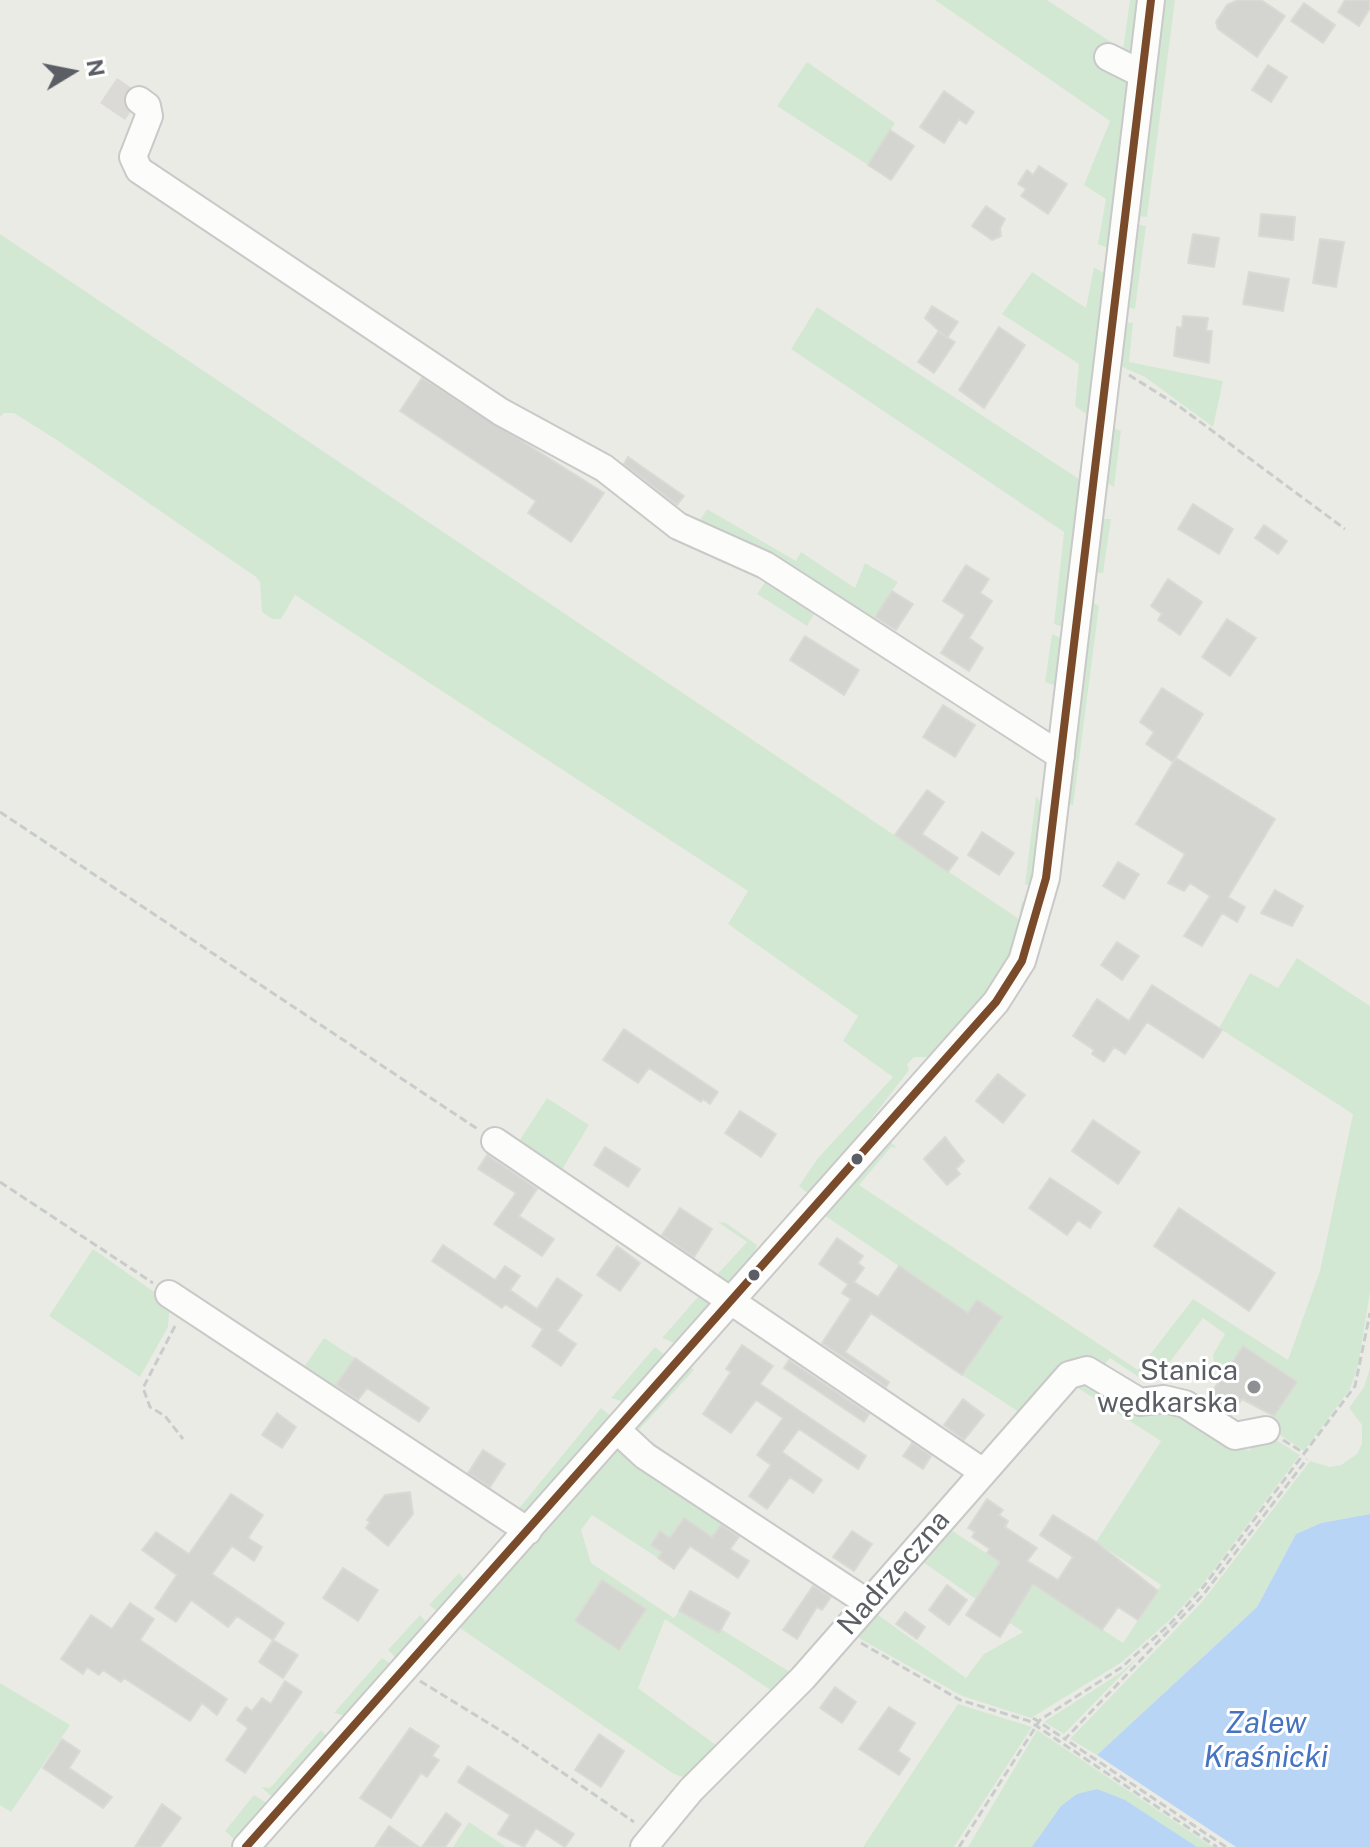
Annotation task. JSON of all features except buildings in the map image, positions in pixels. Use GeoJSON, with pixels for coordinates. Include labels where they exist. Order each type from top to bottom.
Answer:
{"type":"FeatureCollection","features":[{"type":"Feature","properties":{"kind":"street"},"geometry":{"type":"LineString","coordinates":[[246,1847],[996,1002],[1022,961],[1046,878],[1151,0]]}},
{"type":"Feature","properties":{"kind":"street"},"geometry":{"type":"LineString","coordinates":[[1108,57],[1142,74]]}},
{"type":"Feature","properties":{"kind":"street"},"geometry":{"type":"LineString","coordinates":[[139,100],[147,106],[149,116],[133,157],[139,170],[501,412],[604,468],[678,526],[765,565],[1061,756]]}},
{"type":"Feature","properties":{"kind":"street"},"geometry":{"type":"LineString","coordinates":[[495,1141],[983,1472]]}},
{"type":"Feature","properties":{"kind":"street"},"geometry":{"type":"LineString","coordinates":[[173,1296],[528,1531]]}},
{"type":"Feature","properties":{"kind":"street","name":"Nadrzeczna"},"geometry":{"type":"LineString","coordinates":[[648,1843],[691,1790],[803,1678],[1064,1380],[1077,1370],[1099,1375],[1140,1402],[1164,1399],[1185,1404],[1235,1436],[1266,1430]]}},
{"type":"Feature","properties":{"kind":"street"},"geometry":{"type":"LineString","coordinates":[[618,1431],[645,1456],[868,1603]]}},
{"type":"Feature","properties":{"kind":"path"},"geometry":{"type":"LineString","coordinates":[[1106,366],[1144,381],[1345,529]]}},
{"type":"Feature","properties":{"kind":"path"},"geometry":{"type":"LineString","coordinates":[[0,812],[495,1141]]}},
{"type":"Feature","properties":{"kind":"path"},"geometry":{"type":"LineString","coordinates":[[0,1182],[173,1296],[179,1317],[143,1388],[150,1407],[165,1416],[183,1439]]}},
{"type":"Feature","properties":{"kind":"path"},"geometry":{"type":"LineString","coordinates":[[959,1847],[1037,1724],[1122,1667],[1171,1623],[1204,1586],[1355,1386],[1370,1313]]}},
{"type":"Feature","properties":{"kind":"path"},"geometry":{"type":"LineString","coordinates":[[1065,1739],[1203,1595],[1307,1459]]}},
{"type":"Feature","properties":{"kind":"path"},"geometry":{"type":"LineString","coordinates":[[842,1632],[960,1700],[1037,1724],[1065,1739],[1226,1847]]}},
{"type":"Feature","properties":{"kind":"path"},"geometry":{"type":"LineString","coordinates":[[404,1670],[621,1810],[648,1843]]}},
{"type":"Feature","properties":{"kind":"path"},"geometry":{"type":"LineString","coordinates":[[1033,1718],[1037,1724],[1217,1847]]}},
{"type":"Feature","properties":{"kind":"shaded area"},"geometry":{"type":"Polygon","coordinates":[[[117,78],[142,95],[125,120],[100,103],[117,78]]]}},
{"type":"Feature","properties":{"kind":"green space"},"geometry":{"type":"Polygon","coordinates":[[[935,0],[1047,0],[1123,50],[1130,0],[1142,0],[1135,60],[1113,54],[1116,46],[1105,44],[1099,55],[1132,78],[1110,249],[1098,244],[1106,199],[1084,185],[1110,121],[935,0]]]}},
{"type":"Feature","properties":{"kind":"green space"},"geometry":{"type":"Polygon","coordinates":[[[1164,0],[1175,0],[1147,217],[1136,216],[1164,0]]]}},
{"type":"Feature","properties":{"kind":"green space"},"geometry":{"type":"Polygon","coordinates":[[[807,62],[895,123],[868,165],[777,106],[807,62]]]}},
{"type":"Feature","properties":{"kind":"green space"},"geometry":{"type":"Polygon","coordinates":[[[1135,224],[1146,226],[1135,309],[1125,307],[1135,224]]]}},
{"type":"Feature","properties":{"kind":"green space"},"geometry":{"type":"Polygon","coordinates":[[[0,234],[1019,919],[1022,901],[1027,904],[1011,964],[965,1021],[927,1057],[914,1057],[907,1064],[909,1070],[819,1187],[806,1192],[799,1186],[818,1158],[893,1077],[843,1041],[858,1016],[728,924],[748,891],[295,595],[281,619],[272,619],[262,612],[260,582],[256,577],[14,413],[4,413],[0,417],[0,234]]]}},
{"type":"Feature","properties":{"kind":"green space"},"geometry":{"type":"Polygon","coordinates":[[[1094,267],[1109,276],[1091,414],[1086,414],[1075,406],[1079,364],[1002,314],[1032,272],[1086,308],[1094,267]]]}},
{"type":"Feature","properties":{"kind":"green space"},"geometry":{"type":"Polygon","coordinates":[[[817,307],[1082,481],[1066,628],[1054,624],[1064,532],[791,349],[817,307]]]}},
{"type":"Feature","properties":{"kind":"green space"},"geometry":{"type":"Polygon","coordinates":[[[1123,322],[1133,323],[1129,362],[1223,381],[1213,427],[1145,377],[1118,365],[1123,322]]]}},
{"type":"Feature","properties":{"kind":"green space"},"geometry":{"type":"Polygon","coordinates":[[[1111,427],[1121,431],[1114,487],[1105,482],[1111,427]]]}},
{"type":"Feature","properties":{"kind":"green space"},"geometry":{"type":"Polygon","coordinates":[[[707,509],[796,561],[801,552],[855,588],[865,563],[898,582],[869,625],[697,525],[707,509]]]}},
{"type":"Feature","properties":{"kind":"green space"},"geometry":{"type":"Polygon","coordinates":[[[1100,519],[1111,519],[1103,573],[1093,572],[1100,519]]]}},
{"type":"Feature","properties":{"kind":"green space"},"geometry":{"type":"Polygon","coordinates":[[[769,576],[819,606],[807,626],[757,594],[769,576]]]}},
{"type":"Feature","properties":{"kind":"green space"},"geometry":{"type":"Polygon","coordinates":[[[1090,601],[1099,606],[1073,806],[1067,802],[1090,601]]]}},
{"type":"Feature","properties":{"kind":"green space"},"geometry":{"type":"Polygon","coordinates":[[[1052,634],[1063,639],[1056,686],[1045,682],[1052,634]]]}},
{"type":"Feature","properties":{"kind":"green space"},"geometry":{"type":"Polygon","coordinates":[[[1036,796],[1044,807],[1036,881],[1030,886],[1025,884],[1036,796]]]}},
{"type":"Feature","properties":{"kind":"green space"},"geometry":{"type":"Polygon","coordinates":[[[1297,958],[1370,1006],[1370,1292],[1358,1366],[1350,1389],[1304,1451],[1274,1431],[1271,1420],[1296,1381],[1244,1346],[1221,1373],[1213,1355],[1225,1334],[1203,1318],[1157,1379],[1145,1381],[1110,1358],[1102,1368],[1092,1361],[977,1461],[1019,1412],[962,1375],[1001,1317],[968,1313],[824,1215],[889,1141],[897,1148],[891,1147],[859,1185],[1138,1370],[1193,1299],[1288,1360],[1320,1271],[1353,1114],[1219,1028],[1250,973],[1278,988],[1297,958]]]}},
{"type":"Feature","properties":{"kind":"green space"},"geometry":{"type":"Polygon","coordinates":[[[547,1098],[589,1125],[558,1176],[514,1149],[547,1098]]]}},
{"type":"Feature","properties":{"kind":"green space"},"geometry":{"type":"Polygon","coordinates":[[[718,1222],[726,1223],[757,1245],[753,1258],[729,1286],[712,1280],[747,1242],[718,1222]]]}},
{"type":"Feature","properties":{"kind":"green space"},"geometry":{"type":"Polygon","coordinates":[[[93,1249],[170,1303],[168,1327],[140,1377],[49,1316],[93,1249]]]}},
{"type":"Feature","properties":{"kind":"green space"},"geometry":{"type":"Polygon","coordinates":[[[704,1290],[713,1304],[676,1344],[662,1338],[704,1290]]]}},
{"type":"Feature","properties":{"kind":"green space"},"geometry":{"type":"Polygon","coordinates":[[[324,1338],[355,1358],[329,1395],[299,1374],[324,1338]]]}},
{"type":"Feature","properties":{"kind":"green space"},"geometry":{"type":"Polygon","coordinates":[[[655,1347],[666,1356],[624,1402],[611,1398],[655,1347]]]}},
{"type":"Feature","properties":{"kind":"green space"},"geometry":{"type":"Polygon","coordinates":[[[689,1366],[694,1370],[637,1432],[864,1585],[971,1468],[861,1597],[639,1441],[634,1427],[689,1366]]]}},
{"type":"Feature","properties":{"kind":"green space"},"geometry":{"type":"Polygon","coordinates":[[[1370,1368],[1370,1514],[1321,1523],[1296,1534],[1257,1607],[1097,1755],[1070,1739],[1202,1602],[1310,1461],[1330,1467],[1341,1465],[1357,1454],[1362,1444],[1362,1425],[1349,1408],[1364,1387],[1370,1368]]]}},
{"type":"Feature","properties":{"kind":"green space"},"geometry":{"type":"Polygon","coordinates":[[[1078,1378],[1182,1407],[1249,1451],[1258,1437],[1270,1436],[1300,1455],[1203,1584],[1171,1619],[1122,1662],[1031,1718],[962,1696],[848,1632],[874,1612],[966,1678],[984,1654],[1023,1632],[920,1560],[948,1528],[1123,1643],[1161,1585],[1096,1542],[1161,1441],[1070,1383],[1078,1378]]]}},
{"type":"Feature","properties":{"kind":"green space"},"geometry":{"type":"Polygon","coordinates":[[[601,1408],[611,1416],[609,1422],[526,1515],[516,1512],[601,1408]]]}},
{"type":"Feature","properties":{"kind":"green space"},"geometry":{"type":"Polygon","coordinates":[[[618,1447],[727,1516],[712,1537],[684,1518],[670,1538],[651,1545],[662,1552],[658,1558],[592,1515],[581,1530],[591,1563],[674,1618],[679,1611],[719,1633],[721,1629],[793,1674],[775,1693],[665,1619],[638,1688],[720,1748],[691,1780],[674,1774],[457,1626],[618,1447]]]}},
{"type":"Feature","properties":{"kind":"green space"},"geometry":{"type":"Polygon","coordinates":[[[459,1573],[465,1581],[438,1612],[429,1605],[459,1573]]]}},
{"type":"Feature","properties":{"kind":"green space"},"geometry":{"type":"Polygon","coordinates":[[[420,1615],[428,1625],[401,1658],[395,1657],[388,1650],[420,1615]]]}},
{"type":"Feature","properties":{"kind":"green space"},"geometry":{"type":"Polygon","coordinates":[[[1141,1655],[1064,1734],[1044,1722],[1120,1673],[1141,1655]]]}},
{"type":"Feature","properties":{"kind":"green space"},"geometry":{"type":"Polygon","coordinates":[[[382,1658],[393,1665],[346,1716],[334,1713],[382,1658]]]}},
{"type":"Feature","properties":{"kind":"green space"},"geometry":{"type":"Polygon","coordinates":[[[0,1683],[70,1725],[11,1812],[0,1805],[0,1683]]]}},
{"type":"Feature","properties":{"kind":"green space"},"geometry":{"type":"Polygon","coordinates":[[[958,1704],[1032,1727],[954,1847],[863,1847],[958,1704]]]}},
{"type":"Feature","properties":{"kind":"green space"},"geometry":{"type":"Polygon","coordinates":[[[321,1730],[328,1737],[275,1796],[271,1796],[261,1787],[270,1788],[321,1730]]]}},
{"type":"Feature","properties":{"kind":"green space"},"geometry":{"type":"Polygon","coordinates":[[[1037,1730],[1213,1847],[968,1847],[1037,1730]]]}},
{"type":"Feature","properties":{"kind":"green space"},"geometry":{"type":"Polygon","coordinates":[[[254,1795],[267,1803],[266,1809],[238,1840],[234,1839],[225,1831],[254,1795]]]}},
{"type":"Feature","properties":{"kind":"green space"},"geometry":{"type":"Polygon","coordinates":[[[469,1822],[506,1847],[453,1847],[469,1822]]]}},
{"type":"Feature","properties":{"kind":"water","name":"Zalew Kraśnicki"},"geometry":{"type":"Polygon","coordinates":[[[1370,1514],[1370,1847],[1236,1847],[1097,1755],[1257,1607],[1296,1534],[1321,1523],[1370,1514]]]}},
{"type":"Feature","properties":{"kind":"water"},"geometry":{"type":"Polygon","coordinates":[[[1097,1789],[1125,1800],[1197,1847],[1032,1847],[1061,1806],[1077,1794],[1097,1789]]]}},
{"type":"Feature","properties":{"kind":"transit line"},"geometry":{"type":"LineString","coordinates":[[246,1847],[996,1002],[1022,961],[1046,878],[1151,0]]}},
{"type":"Feature","properties":{"kind":"place","name":"Stanica wędkarska"},"geometry":{"type":"Point","coordinates":[1254,1387]}}]}
